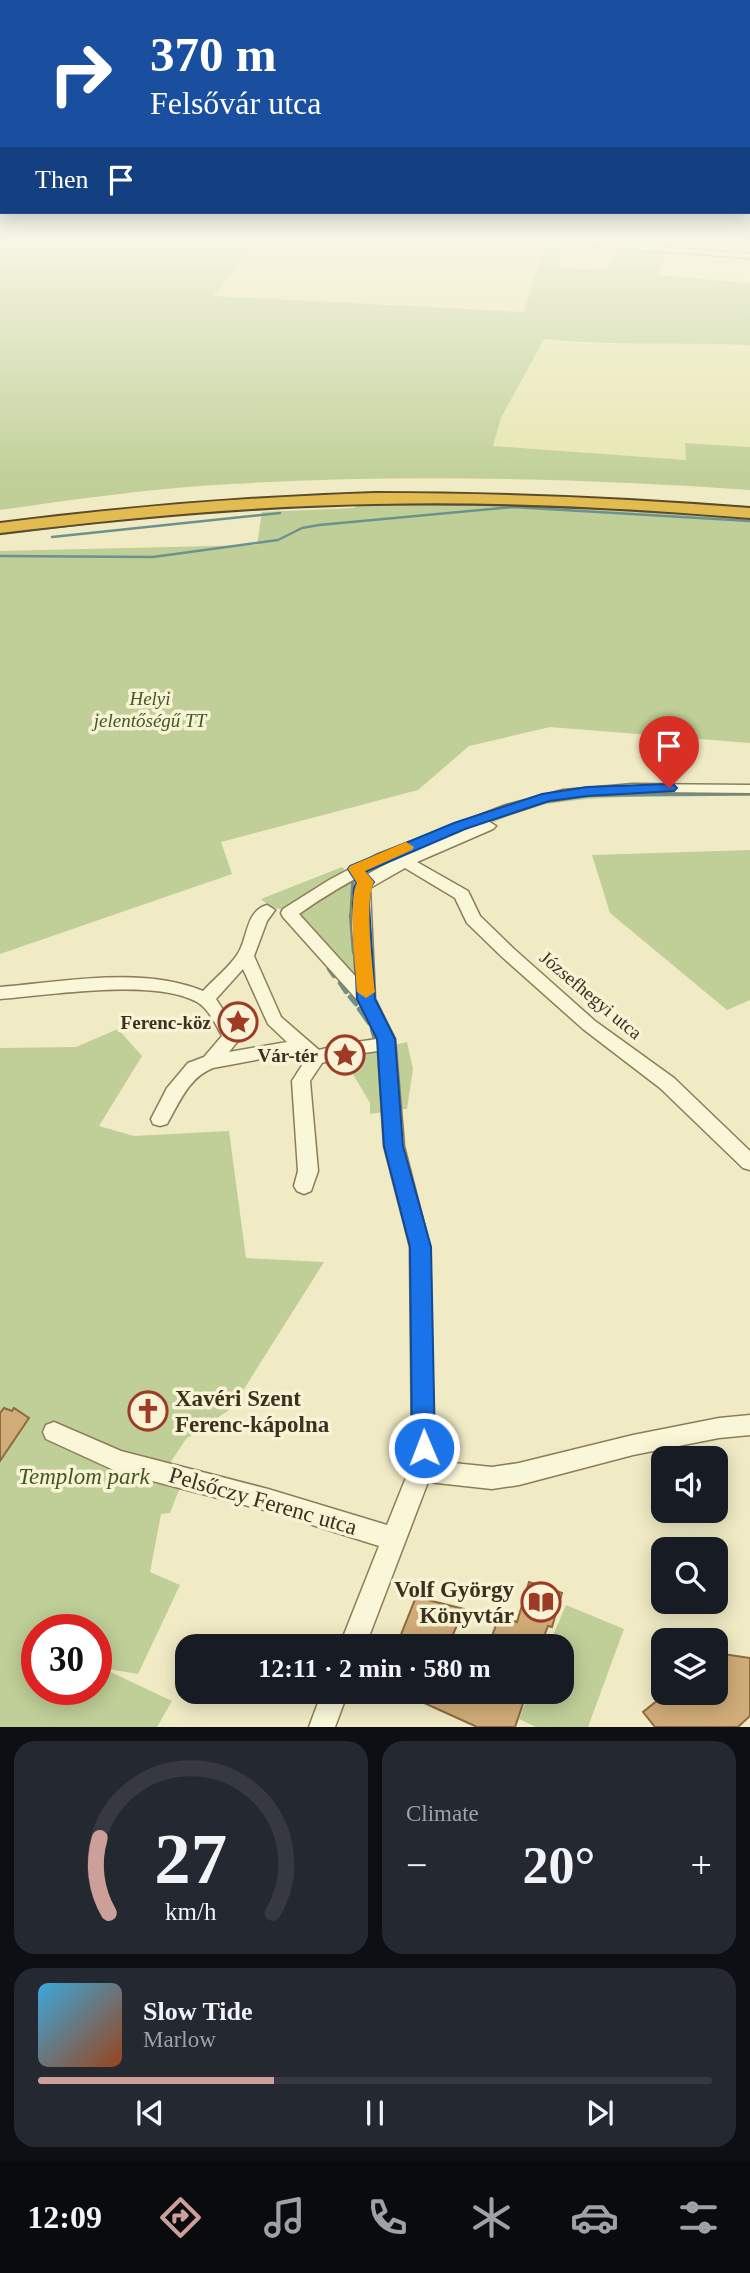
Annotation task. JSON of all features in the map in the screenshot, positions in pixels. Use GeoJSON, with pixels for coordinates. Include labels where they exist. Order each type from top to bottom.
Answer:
{"type":"FeatureCollection","features":[{"type":"Feature","properties":{"kind":"highway"},"geometry":{"type":"LineString","coordinates":[[0,519],[173,499],[323,489],[401,487],[582,490],[750,502]]}},
{"type":"Feature","properties":{"kind":"highway"},"geometry":{"type":"LineString","coordinates":[[0,528],[157,509],[325,499],[564,500],[750,513]]}},
{"type":"Feature","properties":{"kind":"street"},"geometry":{"type":"LineString","coordinates":[[289,913],[357,875],[460,826],[558,794],[654,788],[750,789]]}},
{"type":"Feature","properties":{"kind":"street"},"geometry":{"type":"LineString","coordinates":[[357,875],[406,862],[517,814],[555,804],[620,799],[750,798]]}},
{"type":"Feature","properties":{"kind":"street","name":"Józsefhegyi utca"},"geometry":{"type":"LineString","coordinates":[[406,862],[462,895],[473,919],[507,952],[589,1025],[667,1083],[750,1163]]}},
{"type":"Feature","properties":{"kind":"street"},"geometry":{"type":"LineString","coordinates":[[357,875],[362,888],[366,999]]}},
{"type":"Feature","properties":{"kind":"street"},"geometry":{"type":"LineString","coordinates":[[205,999],[246,956],[261,906],[289,913],[366,999],[386,1044],[394,1146],[420,1247],[424,1448],[433,1471]]}},
{"type":"Feature","properties":{"kind":"street"},"geometry":{"type":"LineString","coordinates":[[246,956],[274,1020],[310,1052]]}},
{"type":"Feature","properties":{"kind":"street"},"geometry":{"type":"LineString","coordinates":[[0,993],[132,985],[170,987],[205,999],[232,1037],[210,1062]]}},
{"type":"Feature","properties":{"kind":"street"},"geometry":{"type":"LineString","coordinates":[[160,1119],[174,1093],[194,1068],[210,1062],[386,1044]]}},
{"type":"Feature","properties":{"kind":"street"},"geometry":{"type":"LineString","coordinates":[[304,1186],[308,1171],[301,1081],[310,1052]]}},
{"type":"Feature","properties":{"kind":"street"},"geometry":{"type":"LineString","coordinates":[[433,1471],[492,1478],[519,1474],[633,1444],[719,1427],[750,1425]]}},
{"type":"Feature","properties":{"kind":"street","name":"Pelsőczy Ferenc utca"},"geometry":{"type":"LineString","coordinates":[[54,1432],[118,1461],[268,1500],[394,1539]]}},
{"type":"Feature","properties":{"kind":"street"},"geometry":{"type":"LineString","coordinates":[[357,1634],[394,1539],[433,1471]]}},
{"type":"Feature","properties":{"kind":"street"},"geometry":{"type":"LineString","coordinates":[[322,1727],[331,1704]]}},
{"type":"Feature","properties":{"kind":"green space"},"geometry":{"type":"Polygon","coordinates":[[[0,325],[750,325],[750,345],[544,339],[501,418],[493,446],[686,460],[685,443],[750,447],[750,490],[555,480],[361,479],[173,488],[0,510],[0,325]]]}},
{"type":"Feature","properties":{"kind":"green space"},"geometry":{"type":"Polygon","coordinates":[[[544,339],[590,344],[626,342],[750,345],[750,447],[686,443],[687,460],[493,446],[501,418],[544,339]]]}},
{"type":"Feature","properties":{"kind":"green space","name":"Helyi jelentőségű TT"},"geometry":{"type":"Polygon","coordinates":[[[362,504],[593,507],[750,518],[750,743],[550,727],[469,746],[418,790],[221,842],[232,874],[0,954],[0,551],[257,545],[262,512],[353,508],[362,504]]]}},
{"type":"Feature","properties":{"kind":"green space"},"geometry":{"type":"Polygon","coordinates":[[[621,791],[667,792],[669,795],[546,804],[509,816],[367,875],[373,864],[541,800],[621,791]]]}},
{"type":"Feature","properties":{"kind":"green space"},"geometry":{"type":"Polygon","coordinates":[[[750,850],[750,1000],[727,1010],[610,913],[592,855],[750,850]]]}},
{"type":"Feature","properties":{"kind":"green space"},"geometry":{"type":"Polygon","coordinates":[[[342,867],[345,870],[283,910],[269,906],[261,899],[342,867]]]}},
{"type":"Feature","properties":{"kind":"green space"},"geometry":{"type":"Polygon","coordinates":[[[356,880],[362,987],[298,914],[356,880]]]}},
{"type":"Feature","properties":{"kind":"green space","name":"Templom park"},"geometry":{"type":"Polygon","coordinates":[[[118,1029],[142,1056],[99,1126],[134,1136],[229,1131],[246,1258],[324,1262],[232,1408],[186,1439],[170,1463],[167,1481],[181,1485],[170,1513],[161,1514],[150,1572],[180,1585],[138,1674],[112,1670],[112,1614],[21,1614],[21,1705],[112,1705],[112,1673],[172,1701],[157,1727],[0,1727],[0,1048],[76,1047],[118,1029]]]}},
{"type":"Feature","properties":{"kind":"green space"},"geometry":{"type":"Polygon","coordinates":[[[407,1042],[413,1069],[407,1109],[399,1109],[394,1045],[407,1042]]]}},
{"type":"Feature","properties":{"kind":"green space"},"geometry":{"type":"Polygon","coordinates":[[[382,1050],[385,1112],[370,1114],[370,1103],[353,1074],[316,1058],[382,1050]]]}},
{"type":"Feature","properties":{"kind":"green space"},"geometry":{"type":"Polygon","coordinates":[[[566,1605],[624,1629],[588,1727],[536,1727],[519,1719],[525,1704],[574,1704],[574,1634],[554,1634],[566,1605]]]}},
{"type":"Feature","properties":{"kind":"building"},"geometry":{"type":"Polygon","coordinates":[[[4,1408],[12,1411],[14,1408],[29,1418],[0,1461],[0,1413],[4,1408]]]}},
{"type":"Feature","properties":{"kind":"building","name":"Volf György Könyvtár"},"geometry":{"type":"Polygon","coordinates":[[[529,1582],[562,1593],[552,1627],[548,1626],[545,1634],[493,1634],[499,1617],[517,1622],[529,1582]]]}},
{"type":"Feature","properties":{"kind":"building"},"geometry":{"type":"Polygon","coordinates":[[[416,1597],[464,1609],[453,1634],[401,1634],[416,1597]]]}},
{"type":"Feature","properties":{"kind":"building"},"geometry":{"type":"Polygon","coordinates":[[[728,1655],[750,1658],[750,1716],[738,1727],[655,1727],[643,1712],[652,1705],[728,1705],[728,1655]]]}},
{"type":"Feature","properties":{"kind":"building"},"geometry":{"type":"Polygon","coordinates":[[[426,1704],[523,1704],[515,1727],[477,1727],[426,1704]]]}},
{"type":"Feature","properties":{"kind":"waterway"},"geometry":{"type":"LineString","coordinates":[[362,504],[505,505]]}},
{"type":"Feature","properties":{"kind":"waterway"},"geometry":{"type":"LineString","coordinates":[[0,556],[153,557],[278,540],[302,528],[319,525],[513,507],[750,521]]}},
{"type":"Feature","properties":{"kind":"waterway"},"geometry":{"type":"LineString","coordinates":[[52,537],[280,513]]}},
{"type":"Feature","properties":{"kind":"waterway"},"geometry":{"type":"LineString","coordinates":[[0,534],[99,522]]}},
{"type":"Feature","properties":{"kind":"waterway"},"geometry":{"type":"LineString","coordinates":[[602,795],[750,794]]}},
{"type":"Feature","properties":{"kind":"waterway"},"geometry":{"type":"LineString","coordinates":[[406,855],[421,848]]}},
{"type":"Feature","properties":{"kind":"waterway"},"geometry":{"type":"LineString","coordinates":[[371,872],[383,866]]}},
{"type":"Feature","properties":{"kind":"waterway"},"geometry":{"type":"LineString","coordinates":[[351,915],[353,881]]}},
{"type":"Feature","properties":{"kind":"waterway"},"geometry":{"type":"LineString","coordinates":[[351,915],[354,952]]}},
{"type":"Feature","properties":{"kind":"waterway"},"geometry":{"type":"LineString","coordinates":[[329,969],[334,976]]}},
{"type":"Feature","properties":{"kind":"waterway"},"geometry":{"type":"LineString","coordinates":[[340,983],[346,992]]}},
{"type":"Feature","properties":{"kind":"waterway"},"geometry":{"type":"LineString","coordinates":[[350,997],[356,1004]]}},
{"type":"Feature","properties":{"kind":"waterway"},"geometry":{"type":"LineString","coordinates":[[359,1009],[369,1023]]}},
{"type":"Feature","properties":{"kind":"waterway"},"geometry":{"type":"LineString","coordinates":[[372,1029],[375,1039]]}},
{"type":"Feature","properties":{"kind":"slow traffic"},"geometry":{"type":"LineString","coordinates":[[366,992],[361,904],[362,888],[366,882],[358,876],[356,869],[406,847]]}},
{"type":"Feature","properties":{"kind":"place","name":"Ferenc-köz"},"geometry":{"type":"Point","coordinates":[238,1022]}},
{"type":"Feature","properties":{"kind":"place","name":"Vár-tér"},"geometry":{"type":"Point","coordinates":[345,1055]}},
{"type":"Feature","properties":{"kind":"place","name":"Xavéri Szent Ferenc-kápolna"},"geometry":{"type":"Point","coordinates":[148,1411]}},
{"type":"Feature","properties":{"kind":"place","name":"Volf György Könyvtár"},"geometry":{"type":"Point","coordinates":[541,1602]}},
{"type":"Feature","properties":{"kind":"route"},"geometry":{"type":"LineString","coordinates":[[424,1448],[420,1247],[396,1159],[386,1039],[366,999],[361,904],[362,888],[366,882],[358,876],[356,869],[460,826],[547,797],[587,791],[669,788]]}}]}
